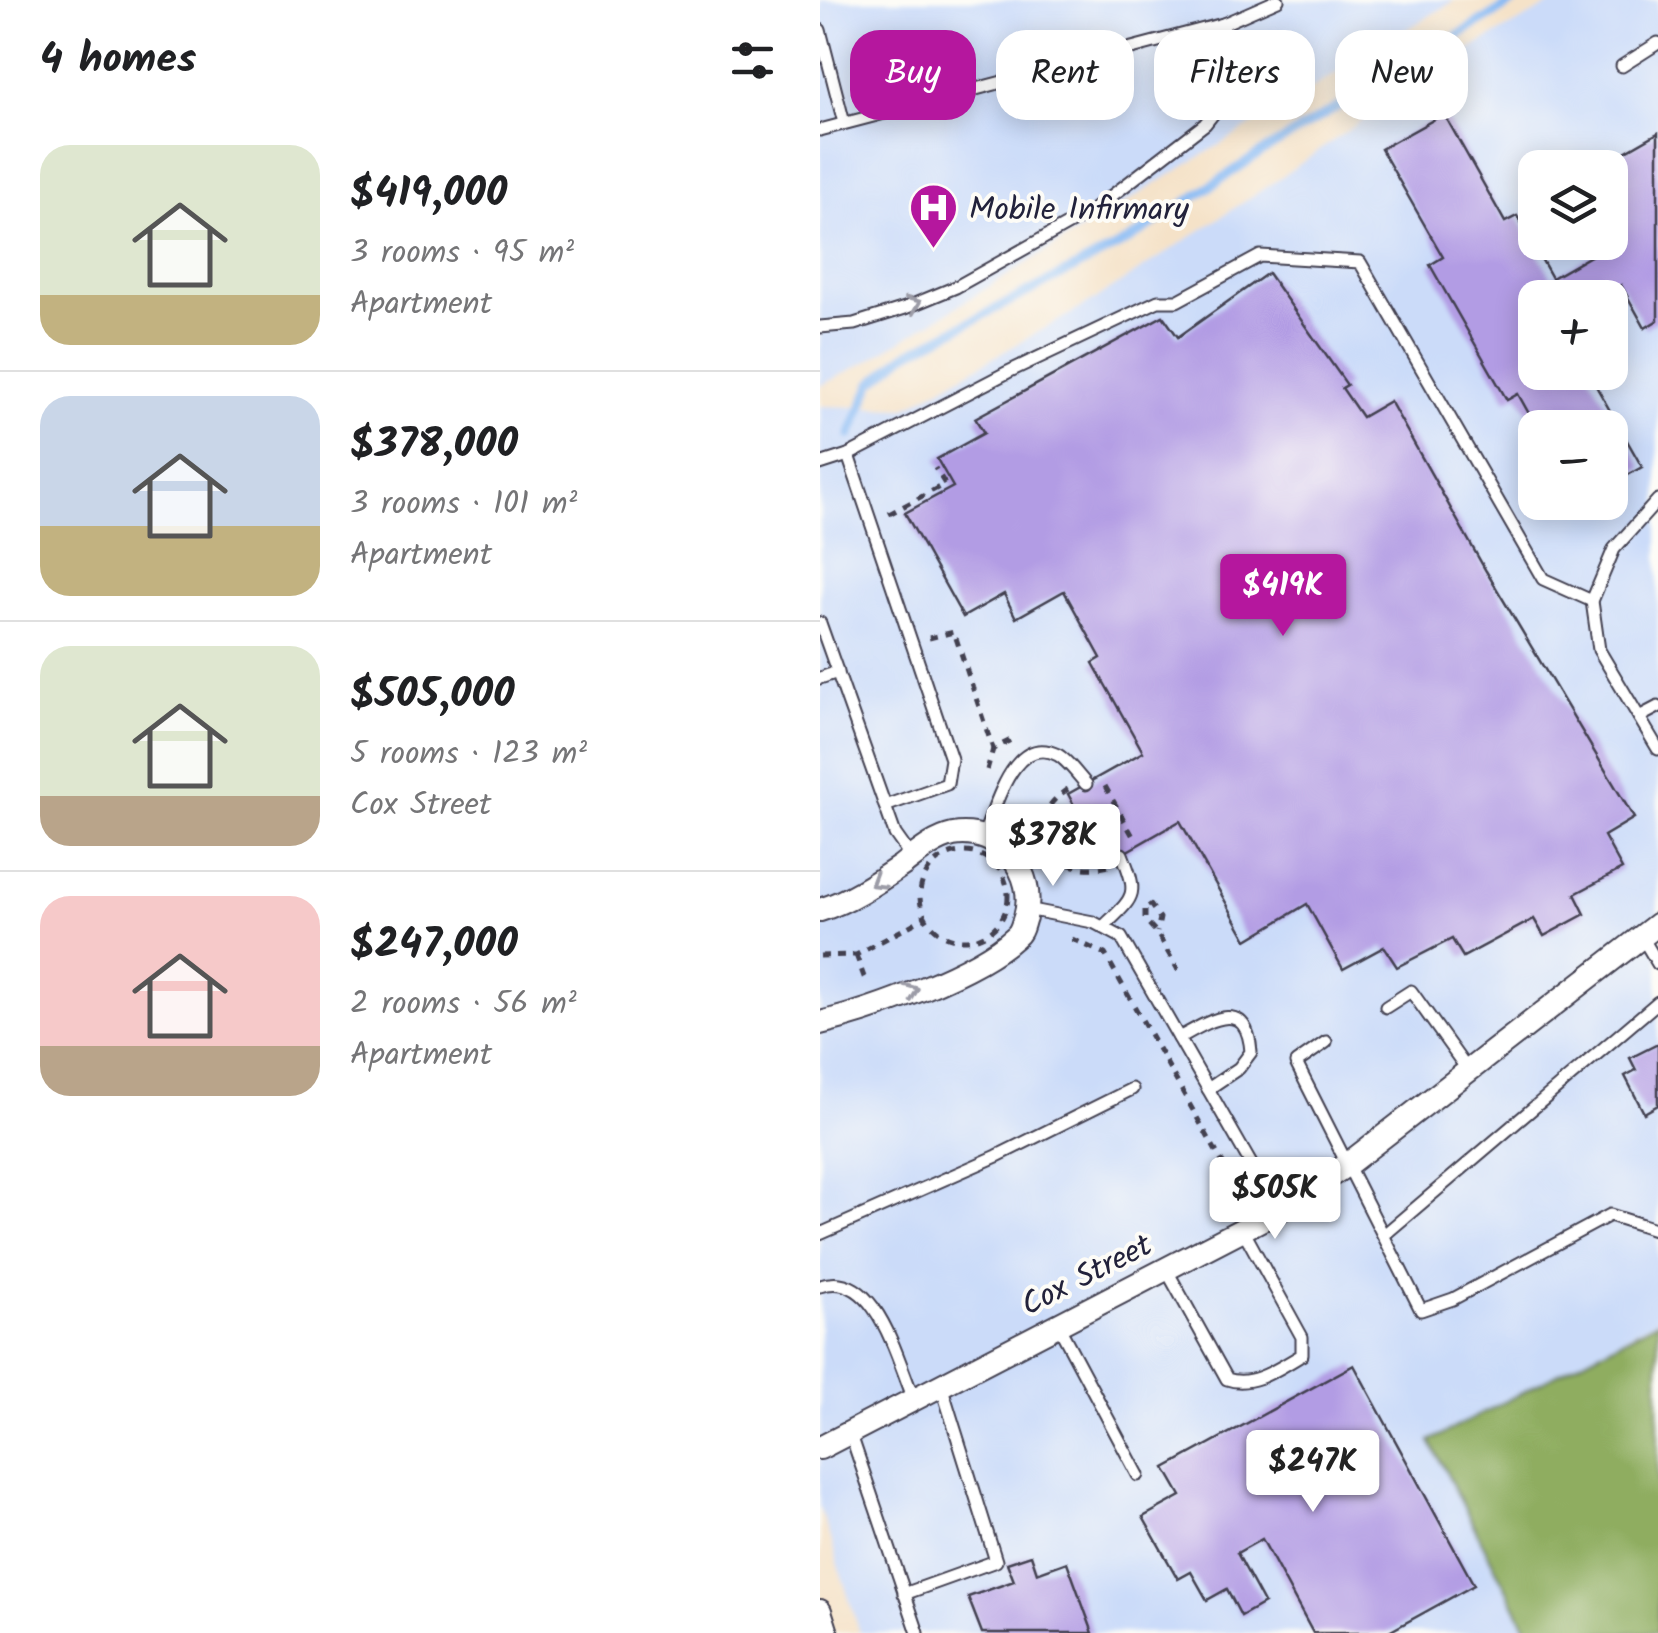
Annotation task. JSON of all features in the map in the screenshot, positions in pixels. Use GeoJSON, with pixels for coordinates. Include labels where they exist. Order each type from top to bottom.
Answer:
{"type":"FeatureCollection","features":[{"type":"Feature","properties":{"kind":"street"},"geometry":{"type":"LineString","coordinates":[[820,910],[872,886],[953,835],[982,838],[1004,847],[1021,868],[1027,909],[1020,934],[997,952],[910,992],[820,1023]]}},
{"type":"Feature","properties":{"kind":"street","name":"Cox Street"},"geometry":{"type":"LineString","coordinates":[[820,1448],[1278,1211],[1348,1164],[1650,931]]}},
{"type":"Feature","properties":{"kind":"street"},"geometry":{"type":"LineString","coordinates":[[820,1611],[827,1633]]}},
{"type":"Feature","properties":{"kind":"lane"},"geometry":{"type":"LineString","coordinates":[[820,130],[1224,24],[1278,0]]}},
{"type":"Feature","properties":{"kind":"lane"},"geometry":{"type":"LineString","coordinates":[[820,327],[854,324],[939,294],[1092,211],[1205,124],[1227,96],[1233,70],[1224,24]]}},
{"type":"Feature","properties":{"kind":"lane"},"geometry":{"type":"LineString","coordinates":[[820,30],[844,122]]}},
{"type":"Feature","properties":{"kind":"lane"},"geometry":{"type":"LineString","coordinates":[[1622,66],[1658,43]]}},
{"type":"Feature","properties":{"kind":"lane"},"geometry":{"type":"LineString","coordinates":[[820,464],[848,456],[1008,372],[1158,301],[1177,302],[1260,256],[1360,262],[1543,579],[1592,602]]}},
{"type":"Feature","properties":{"kind":"lane"},"geometry":{"type":"LineString","coordinates":[[848,456],[952,759],[947,784],[885,806]]}},
{"type":"Feature","properties":{"kind":"lane"},"geometry":{"type":"LineString","coordinates":[[1658,500],[1614,548],[1592,602],[1599,650],[1658,748]]}},
{"type":"Feature","properties":{"kind":"lane"},"geometry":{"type":"LineString","coordinates":[[820,624],[895,834],[912,858]]}},
{"type":"Feature","properties":{"kind":"lane"},"geometry":{"type":"LineString","coordinates":[[820,678],[838,672]]}},
{"type":"Feature","properties":{"kind":"lane"},"geometry":{"type":"LineString","coordinates":[[1639,717],[1658,706]]}},
{"type":"Feature","properties":{"kind":"lane"},"geometry":{"type":"LineString","coordinates":[[982,838],[1015,764],[1028,753],[1044,750],[1061,756],[1084,782]]}},
{"type":"Feature","properties":{"kind":"lane"},"geometry":{"type":"LineString","coordinates":[[1103,927],[1132,900],[1134,891],[1122,856]]}},
{"type":"Feature","properties":{"kind":"lane"},"geometry":{"type":"LineString","coordinates":[[1027,909],[1093,922],[1121,937],[1278,1211]]}},
{"type":"Feature","properties":{"kind":"lane"},"geometry":{"type":"LineString","coordinates":[[1650,931],[1658,964]]}},
{"type":"Feature","properties":{"kind":"lane"},"geometry":{"type":"LineString","coordinates":[[1386,1007],[1411,991],[1469,1072]]}},
{"type":"Feature","properties":{"kind":"lane"},"geometry":{"type":"LineString","coordinates":[[1384,1235],[1658,1002]]}},
{"type":"Feature","properties":{"kind":"lane"},"geometry":{"type":"LineString","coordinates":[[1180,1038],[1220,1017],[1233,1017],[1245,1026],[1251,1052],[1239,1068],[1208,1089]]}},
{"type":"Feature","properties":{"kind":"lane"},"geometry":{"type":"LineString","coordinates":[[1326,1042],[1296,1063],[1421,1310],[1453,1300],[1610,1214],[1658,1230]]}},
{"type":"Feature","properties":{"kind":"lane"},"geometry":{"type":"LineString","coordinates":[[820,1234],[997,1156],[1132,1089]]}},
{"type":"Feature","properties":{"kind":"lane"},"geometry":{"type":"LineString","coordinates":[[1166,1269],[1227,1379],[1240,1384],[1267,1375],[1302,1355],[1302,1337],[1243,1230]]}},
{"type":"Feature","properties":{"kind":"lane"},"geometry":{"type":"LineString","coordinates":[[820,1286],[850,1284],[864,1293],[878,1313],[914,1399]]}},
{"type":"Feature","properties":{"kind":"lane"},"geometry":{"type":"LineString","coordinates":[[1058,1325],[1138,1476]]}},
{"type":"Feature","properties":{"kind":"lane"},"geometry":{"type":"LineString","coordinates":[[904,1594],[996,1561],[941,1385]]}},
{"type":"Feature","properties":{"kind":"lane"},"geometry":{"type":"LineString","coordinates":[[850,1432],[918,1633]]}},
{"type":"Feature","properties":{"kind":"path"},"geometry":{"type":"LineString","coordinates":[[888,515],[944,484],[935,468]]}},
{"type":"Feature","properties":{"kind":"path"},"geometry":{"type":"LineString","coordinates":[[928,638],[954,632],[993,749],[1023,735]]}},
{"type":"Feature","properties":{"kind":"path"},"geometry":{"type":"LineString","coordinates":[[1096,772],[1140,849],[1122,856],[1107,867],[1086,870],[1072,868],[1056,858],[1045,842],[1043,830],[1048,806],[1096,772]]}},
{"type":"Feature","properties":{"kind":"path"},"geometry":{"type":"LineString","coordinates":[[964,852],[992,862],[1002,874],[1007,887],[1004,914],[986,934],[973,940],[946,936],[926,918],[920,903],[926,874],[949,854],[964,852]]}},
{"type":"Feature","properties":{"kind":"path"},"geometry":{"type":"LineString","coordinates":[[1150,890],[1144,920],[1157,933],[1178,970]]}},
{"type":"Feature","properties":{"kind":"path"},"geometry":{"type":"LineString","coordinates":[[1147,901],[1160,918],[1157,933]]}},
{"type":"Feature","properties":{"kind":"path"},"geometry":{"type":"LineString","coordinates":[[820,956],[856,955],[926,918]]}},
{"type":"Feature","properties":{"kind":"path"},"geometry":{"type":"LineString","coordinates":[[1069,938],[1105,954],[1234,1185]]}},
{"type":"Feature","properties":{"kind":"path"},"geometry":{"type":"LineString","coordinates":[[856,955],[869,992]]}},
{"type":"Feature","properties":{"kind":"shaded area","name":"Mobile Infirmary"},"geometry":{"type":"Polygon","coordinates":[[[820,0],[1455,0],[1406,30],[1335,30],[1335,74],[1315,86],[1315,30],[1154,30],[1154,120],[1260,120],[868,361],[820,386],[820,0]]]}},
{"type":"Feature","properties":{"kind":"shaded area"},"geometry":{"type":"Polygon","coordinates":[[[1559,0],[1658,0],[1658,1319],[1431,1441],[1529,1633],[860,1633],[820,1507],[820,406],[905,408],[1093,301],[1363,120],[1468,120],[1468,50],[1559,0]]]}},
{"type":"Feature","properties":{"kind":"green space"},"geometry":{"type":"Polygon","coordinates":[[[1658,1321],[1658,1633],[1529,1633],[1430,1441],[1658,1321]]]}},
{"type":"Feature","properties":{"kind":"building"},"geometry":{"type":"Polygon","coordinates":[[[1433,120],[1447,120],[1505,222],[1518,218],[1518,260],[1542,260],[1552,278],[1584,260],[1628,260],[1628,150],[1658,133],[1658,320],[1645,328],[1628,298],[1628,280],[1518,280],[1518,390],[1598,390],[1610,410],[1527,410],[1518,394],[1507,400],[1430,265],[1443,257],[1381,149],[1433,120]]]}},
{"type":"Feature","properties":{"kind":"building"},"geometry":{"type":"Polygon","coordinates":[[[1268,273],[1347,385],[1342,388],[1362,417],[1390,401],[1634,818],[1604,836],[1622,869],[1575,894],[1585,914],[1544,936],[1534,919],[1463,957],[1452,939],[1397,967],[1384,947],[1343,969],[1307,904],[1247,940],[1180,821],[1106,863],[1093,839],[1070,852],[1059,831],[1081,818],[1068,794],[1143,752],[1093,663],[1101,658],[1064,591],[1016,618],[1004,594],[963,617],[905,513],[953,487],[937,459],[984,433],[975,418],[1163,316],[1178,337],[1268,273]]]}},
{"type":"Feature","properties":{"kind":"building"},"geometry":{"type":"Polygon","coordinates":[[[1628,442],[1642,467],[1628,475],[1628,442]]]}},
{"type":"Feature","properties":{"kind":"building"},"geometry":{"type":"Polygon","coordinates":[[[1658,1044],[1658,1105],[1644,1113],[1625,1076],[1636,1070],[1630,1058],[1658,1044]]]}},
{"type":"Feature","properties":{"kind":"building"},"geometry":{"type":"Polygon","coordinates":[[[1354,1365],[1474,1585],[1387,1633],[1313,1633],[1262,1539],[1237,1553],[1264,1603],[1241,1616],[1227,1589],[1207,1600],[1191,1572],[1178,1579],[1143,1517],[1181,1496],[1165,1468],[1354,1365]]]}},
{"type":"Feature","properties":{"kind":"building"},"geometry":{"type":"Polygon","coordinates":[[[1031,1555],[1037,1573],[1067,1562],[1093,1633],[982,1633],[968,1597],[1014,1581],[1007,1563],[1031,1555]]]}},
{"type":"Feature","properties":{"kind":"waterway"},"geometry":{"type":"LineString","coordinates":[[850,435],[872,383],[905,355],[1128,241],[1259,154],[1517,0]]}},
{"type":"Feature","properties":{"kind":"place","name":"Mobile Infirmary"},"geometry":{"type":"Point","coordinates":[934,250]}}]}
